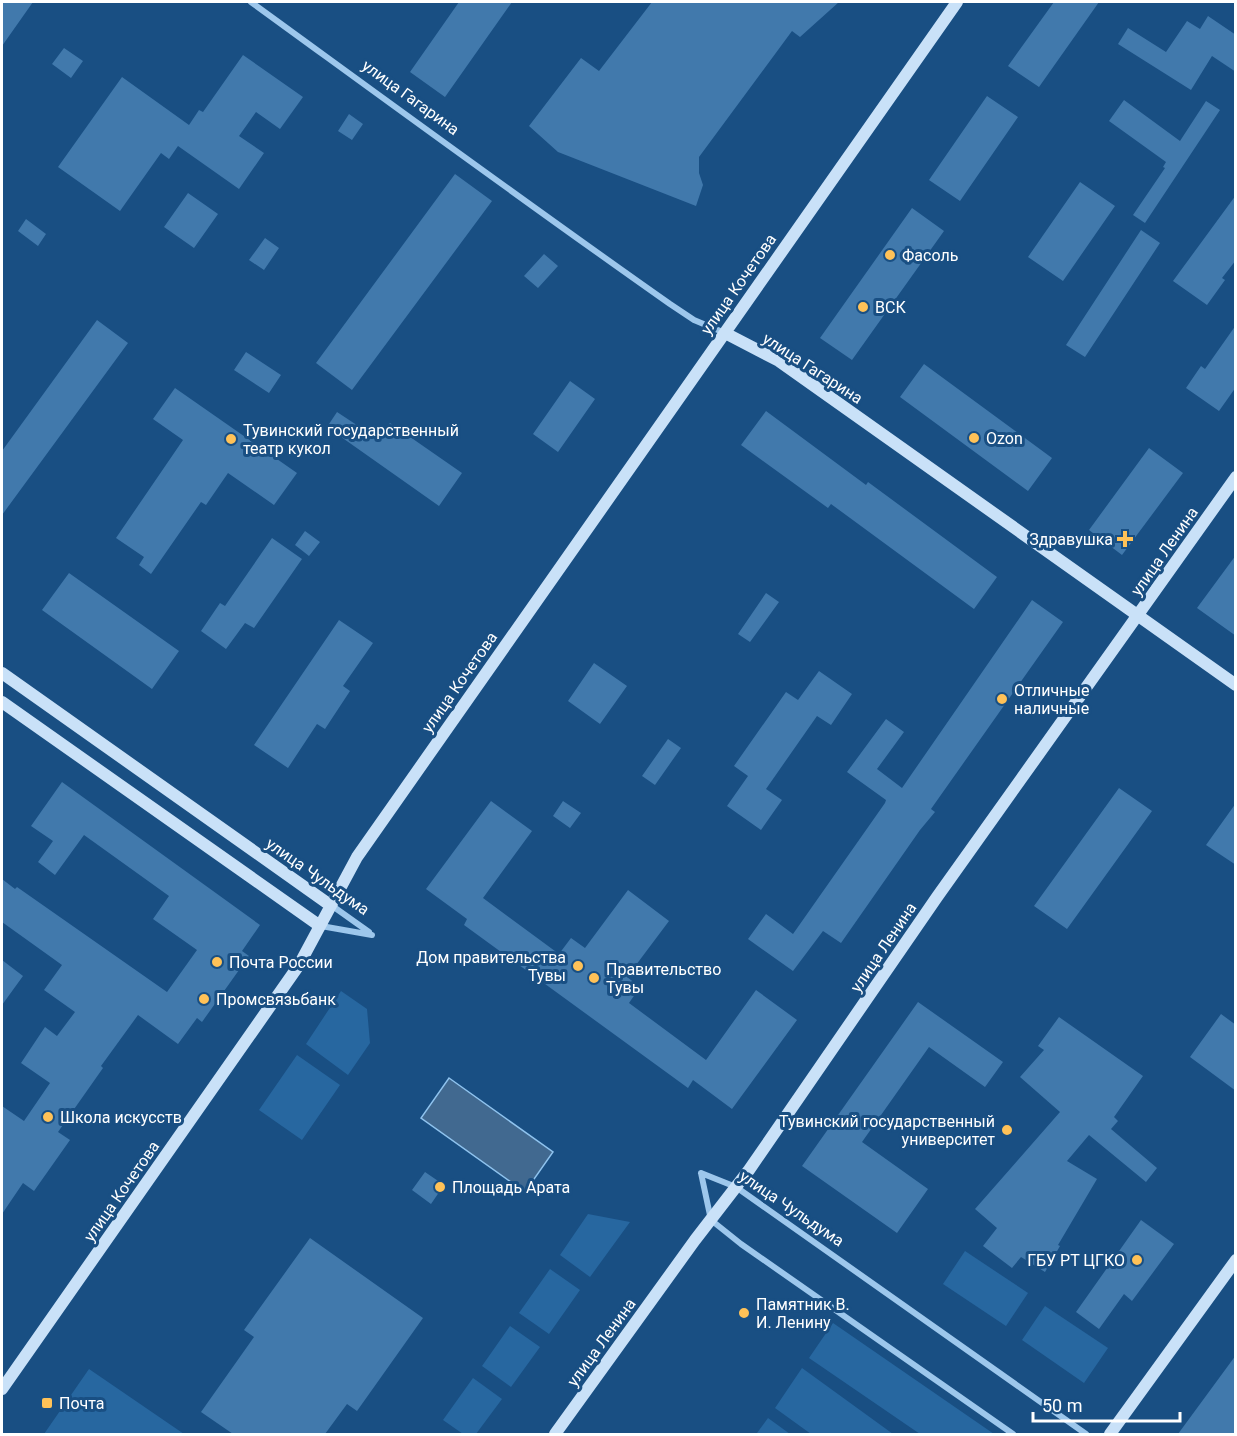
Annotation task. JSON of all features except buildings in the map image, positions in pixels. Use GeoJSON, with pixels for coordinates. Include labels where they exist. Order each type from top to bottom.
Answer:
{"type":"FeatureCollection","features":[{"type":"Feature","properties":{"kind":"main road","name":"улица Кочетова"},"geometry":{"type":"LineString","coordinates":[[2,1389],[299,965],[357,857],[957,2]]}},
{"type":"Feature","properties":{"kind":"main road","name":"улица Гагарина"},"geometry":{"type":"LineString","coordinates":[[725,333],[778,361],[1236,685]]}},
{"type":"Feature","properties":{"kind":"main road","name":"улица Ленина"},"geometry":{"type":"LineString","coordinates":[[555,1434],[749,1170],[944,888],[1236,477]]}},
{"type":"Feature","properties":{"kind":"main road","name":"улица Чульдума"},"geometry":{"type":"LineString","coordinates":[[2,673],[330,905]]}},
{"type":"Feature","properties":{"kind":"main road","name":"улица Чульдума"},"geometry":{"type":"LineString","coordinates":[[2,702],[320,926]]}},
{"type":"Feature","properties":{"kind":"main road"},"geometry":{"type":"LineString","coordinates":[[1110,1434],[1236,1260]]}},
{"type":"Feature","properties":{"kind":"street","name":"улица Гагарина"},"geometry":{"type":"LineString","coordinates":[[251,2],[439,137],[518,197],[670,304],[694,320],[725,333]]}},
{"type":"Feature","properties":{"kind":"street","name":"улица Чульдума"},"geometry":{"type":"LineString","coordinates":[[320,926],[372,934],[330,905]]}},
{"type":"Feature","properties":{"kind":"street","name":"улица Чульдума"},"geometry":{"type":"LineString","coordinates":[[711,1220],[702,1173],[736,1187],[1086,1434]]}},
{"type":"Feature","properties":{"kind":"street"},"geometry":{"type":"LineString","coordinates":[[711,1220],[741,1244],[1013,1434]]}},
{"type":"Feature","properties":{"kind":"shaded area"},"geometry":{"type":"Polygon","coordinates":[[[341,991],[367,1009],[370,1043],[348,1075],[306,1044],[341,991]]]}},
{"type":"Feature","properties":{"kind":"shaded area"},"geometry":{"type":"Polygon","coordinates":[[[297,1055],[340,1085],[302,1140],[259,1110],[297,1055]]]}},
{"type":"Feature","properties":{"kind":"shaded area"},"geometry":{"type":"Polygon","coordinates":[[[449,1078],[553,1152],[525,1192],[421,1118],[449,1078]]]}},
{"type":"Feature","properties":{"kind":"shaded area"},"geometry":{"type":"Polygon","coordinates":[[[588,1214],[630,1222],[590,1277],[560,1255],[588,1214]]]}},
{"type":"Feature","properties":{"kind":"shaded area"},"geometry":{"type":"Polygon","coordinates":[[[965,1251],[1028,1293],[1006,1326],[943,1284],[965,1251]]]}},
{"type":"Feature","properties":{"kind":"shaded area"},"geometry":{"type":"Polygon","coordinates":[[[550,1269],[580,1290],[549,1334],[519,1313],[550,1269]]]}},
{"type":"Feature","properties":{"kind":"shaded area"},"geometry":{"type":"Polygon","coordinates":[[[1045,1306],[1108,1348],[1084,1383],[1022,1340],[1045,1306]]]}},
{"type":"Feature","properties":{"kind":"shaded area"},"geometry":{"type":"Polygon","coordinates":[[[833,1323],[994,1434],[920,1434],[809,1358],[833,1323]]]}},
{"type":"Feature","properties":{"kind":"shaded area"},"geometry":{"type":"Polygon","coordinates":[[[510,1326],[540,1347],[511,1387],[482,1366],[510,1326]]]}},
{"type":"Feature","properties":{"kind":"shaded area"},"geometry":{"type":"Polygon","coordinates":[[[802,1368],[893,1434],[811,1434],[775,1408],[802,1368]]]}},
{"type":"Feature","properties":{"kind":"shaded area"},"geometry":{"type":"Polygon","coordinates":[[[89,1369],[184,1434],[44,1434],[89,1369]]]}},
{"type":"Feature","properties":{"kind":"shaded area"},"geometry":{"type":"Polygon","coordinates":[[[473,1378],[502,1399],[476,1434],[463,1434],[443,1420],[473,1378]]]}},
{"type":"Feature","properties":{"kind":"shaded area"},"geometry":{"type":"Polygon","coordinates":[[[768,1418],[790,1434],[757,1433],[768,1418]]]}},
{"type":"Feature","properties":{"kind":"place","name":"Фасоль"},"geometry":{"type":"Point","coordinates":[890,255]}},
{"type":"Feature","properties":{"kind":"place","name":"ВСК"},"geometry":{"type":"Point","coordinates":[863,307]}},
{"type":"Feature","properties":{"kind":"place","name":"Ozon"},"geometry":{"type":"Point","coordinates":[974,438]}},
{"type":"Feature","properties":{"kind":"place","name":"Тувинский государственный театр кукол"},"geometry":{"type":"Point","coordinates":[231,439]}},
{"type":"Feature","properties":{"kind":"place","name":"Здравушка"},"geometry":{"type":"Point","coordinates":[1125,539]}},
{"type":"Feature","properties":{"kind":"place","name":"Отличные наличные"},"geometry":{"type":"Point","coordinates":[1002,699]}},
{"type":"Feature","properties":{"kind":"place","name":"Почта России"},"geometry":{"type":"Point","coordinates":[217,962]}},
{"type":"Feature","properties":{"kind":"place","name":"Дом правительства Тувы"},"geometry":{"type":"Point","coordinates":[578,966]}},
{"type":"Feature","properties":{"kind":"place","name":"Правительство Тувы"},"geometry":{"type":"Point","coordinates":[594,978]}},
{"type":"Feature","properties":{"kind":"place","name":"Промсвязьбанк"},"geometry":{"type":"Point","coordinates":[204,999]}},
{"type":"Feature","properties":{"kind":"place","name":"Школа искусств"},"geometry":{"type":"Point","coordinates":[48,1117]}},
{"type":"Feature","properties":{"kind":"place","name":"Тувинский государственный университет"},"geometry":{"type":"Point","coordinates":[1007,1130]}},
{"type":"Feature","properties":{"kind":"place","name":"Площадь Арата"},"geometry":{"type":"Point","coordinates":[440,1187]}},
{"type":"Feature","properties":{"kind":"place","name":"ГБУ РТ ЦГКО"},"geometry":{"type":"Point","coordinates":[1137,1260]}},
{"type":"Feature","properties":{"kind":"place","name":"Памятник В. И. Ленину"},"geometry":{"type":"Point","coordinates":[744,1313]}},
{"type":"Feature","properties":{"kind":"place","name":"Почта"},"geometry":{"type":"Point","coordinates":[47,1403]}}]}
